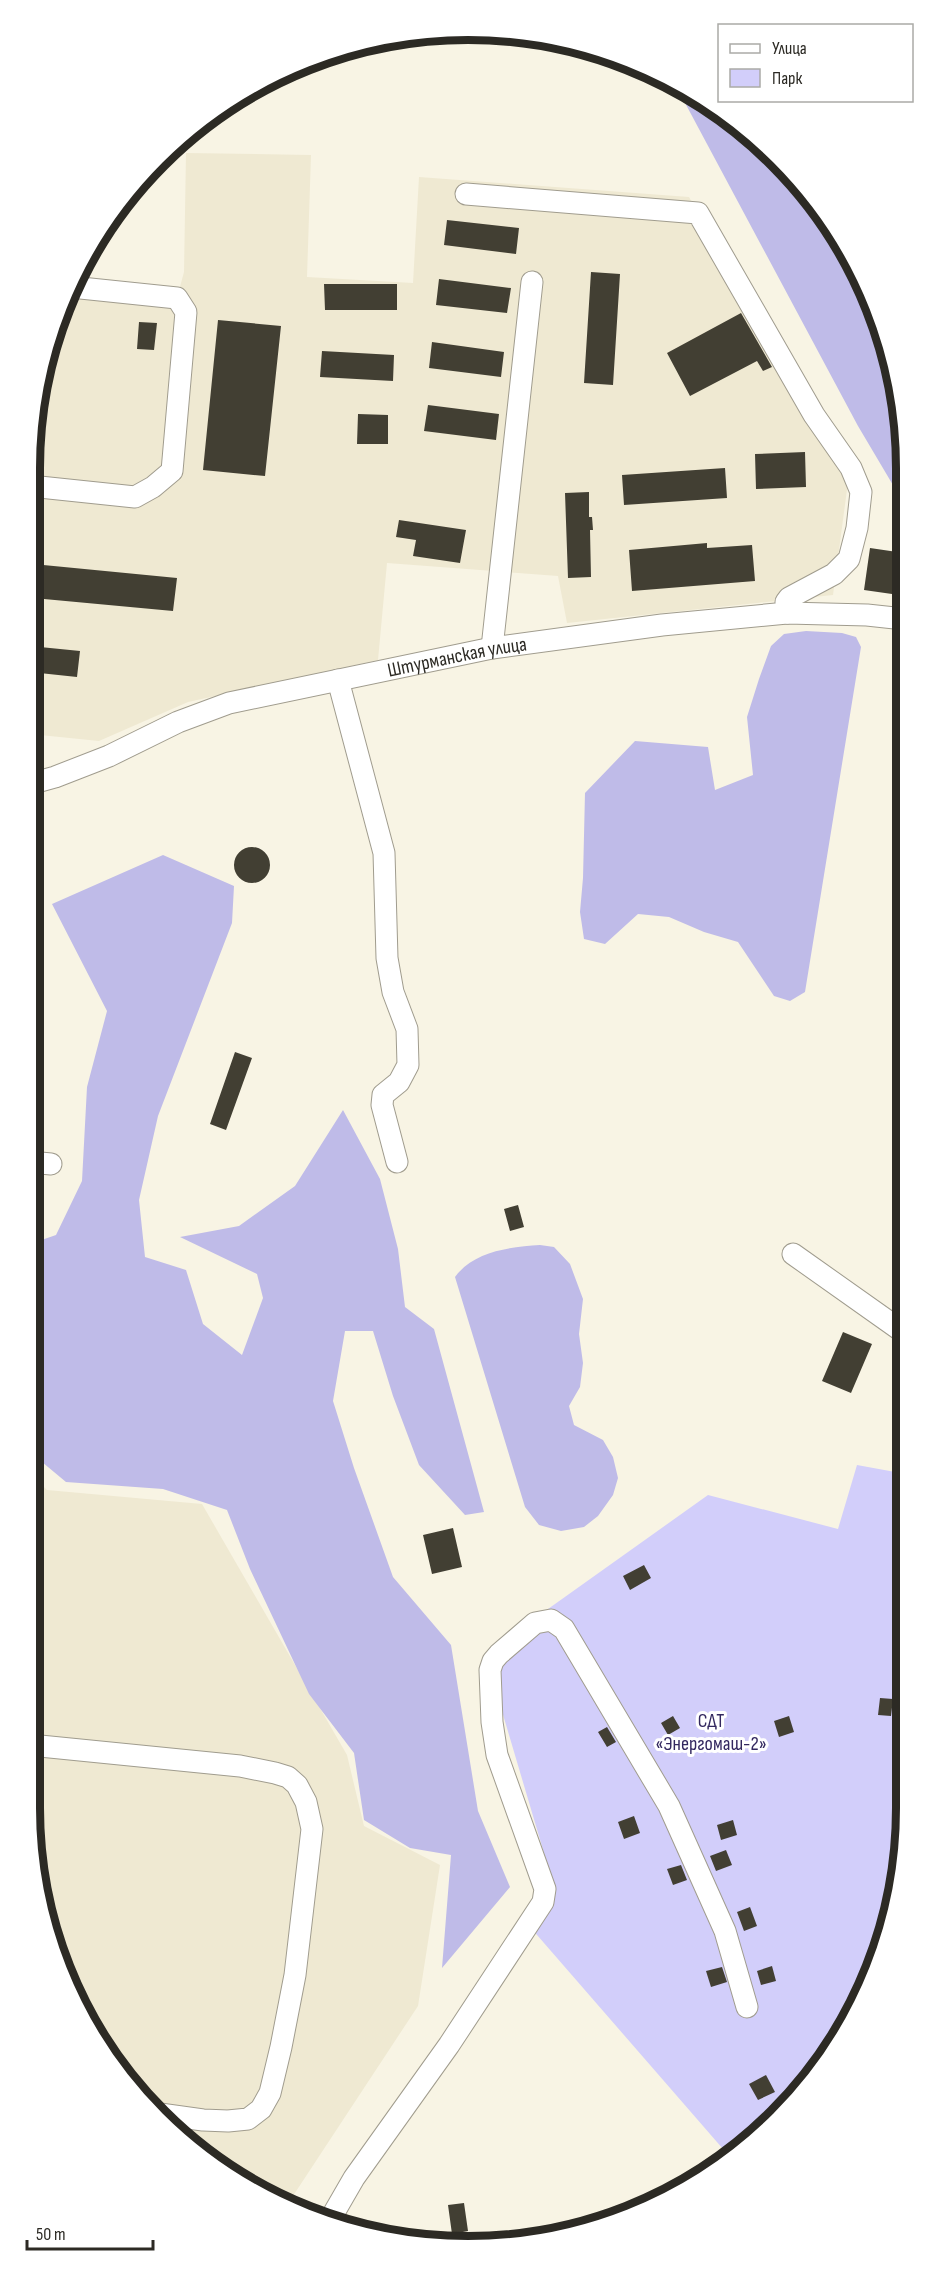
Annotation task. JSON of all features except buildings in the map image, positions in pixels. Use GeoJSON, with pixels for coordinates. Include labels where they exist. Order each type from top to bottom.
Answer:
{"type":"FeatureCollection","features":[{"type":"Feature","properties":{"kind":"street"},"geometry":{"type":"LineString","coordinates":[[466,194],[698,213],[814,416],[851,468],[861,492],[857,528],[849,559],[834,574],[789,598],[786,602],[787,613]]}},
{"type":"Feature","properties":{"kind":"street"},"geometry":{"type":"LineString","coordinates":[[492,648],[532,282]]}},
{"type":"Feature","properties":{"kind":"street"},"geometry":{"type":"LineString","coordinates":[[40,487],[135,497],[153,487],[172,471],[186,312],[177,298],[80,289]]}},
{"type":"Feature","properties":{"kind":"street","name":"Штурманская улица"},"geometry":{"type":"LineString","coordinates":[[40,781],[109,756],[178,722],[230,703],[492,648],[662,625],[787,613],[896,618]]}},
{"type":"Feature","properties":{"kind":"street"},"geometry":{"type":"LineString","coordinates":[[338,680],[384,853],[387,958],[393,992],[407,1029],[408,1065],[399,1082],[383,1095],[382,1105],[398,1162]]}},
{"type":"Feature","properties":{"kind":"street"},"geometry":{"type":"LineString","coordinates":[[40,1163],[51,1164]]}},
{"type":"Feature","properties":{"kind":"street"},"geometry":{"type":"LineString","coordinates":[[793,1254],[896,1327]]}},
{"type":"Feature","properties":{"kind":"street"},"geometry":{"type":"LineString","coordinates":[[333,2214],[354,2178],[449,2045],[543,1902],[546,1889],[501,1770],[492,1712],[490,1670],[493,1661],[535,1623],[551,1620],[564,1629],[669,1806],[725,1931],[747,2007]]}},
{"type":"Feature","properties":{"kind":"street"},"geometry":{"type":"LineString","coordinates":[[40,1746],[240,1766],[275,1773],[288,1778],[297,1785],[306,1802],[312,1829],[295,1975],[282,2047],[270,2093],[261,2109],[249,2119],[211,2121],[172,2116]]}},
{"type":"Feature","properties":{"kind":"shaded area"},"geometry":{"type":"Polygon","coordinates":[[[683,98],[729,129],[771,166],[808,208],[839,255],[864,305],[882,358],[896,441],[896,490],[858,426],[683,98]]]}},
{"type":"Feature","properties":{"kind":"shaded area"},"geometry":{"type":"Polygon","coordinates":[[[186,153],[311,155],[307,277],[413,283],[419,177],[689,197],[814,415],[848,482],[833,595],[567,623],[558,576],[387,563],[378,660],[188,702],[99,741],[40,735],[41,441],[49,385],[63,331],[86,276],[177,298],[184,272],[186,153]]]}},
{"type":"Feature","properties":{"kind":"shaded area"},"geometry":{"type":"Polygon","coordinates":[[[806,631],[842,633],[856,637],[861,647],[805,992],[790,1001],[774,996],[738,942],[704,932],[669,917],[638,914],[605,944],[584,939],[580,912],[585,793],[635,741],[708,747],[715,790],[753,775],[747,717],[771,646],[784,634],[806,631]]]}},
{"type":"Feature","properties":{"kind":"shaded area"},"geometry":{"type":"Polygon","coordinates":[[[163,855],[234,886],[232,923],[158,1116],[139,1200],[145,1257],[186,1270],[203,1324],[242,1355],[263,1298],[257,1274],[180,1237],[239,1226],[295,1186],[343,1110],[380,1179],[398,1249],[405,1307],[434,1329],[484,1512],[465,1515],[419,1465],[393,1396],[373,1331],[345,1331],[333,1401],[393,1577],[451,1645],[478,1811],[510,1887],[442,1968],[451,1855],[410,1848],[364,1820],[354,1753],[309,1694],[250,1569],[227,1510],[163,1489],[66,1482],[40,1460],[40,1241],[56,1235],[82,1181],[87,1087],[107,1011],[52,904],[163,855]]]}},
{"type":"Feature","properties":{"kind":"shaded area"},"geometry":{"type":"Polygon","coordinates":[[[540,1245],[554,1247],[570,1264],[583,1299],[579,1334],[583,1363],[580,1387],[569,1406],[574,1425],[603,1440],[613,1457],[618,1478],[613,1495],[598,1516],[584,1527],[561,1531],[539,1525],[525,1507],[455,1277],[472,1261],[482,1256],[505,1249],[540,1245]]]}},
{"type":"Feature","properties":{"kind":"shaded area"},"geometry":{"type":"Polygon","coordinates":[[[40,1483],[47,1490],[202,1504],[347,1755],[364,1826],[440,1865],[418,2006],[292,2197],[254,2178],[208,2147],[166,2110],[129,2068],[98,2021],[73,1971],[55,1918],[44,1863],[40,1808],[40,1483]]]}},
{"type":"Feature","properties":{"kind":"green space","name":"СДТ «Энергомаш-2»"},"geometry":{"type":"Polygon","coordinates":[[[857,1465],[896,1472],[896,1835],[888,1891],[874,1945],[839,2022],[790,2090],[751,2129],[724,2150],[524,1920],[552,1880],[485,1654],[708,1495],[838,1529],[857,1465]]]}}]}
